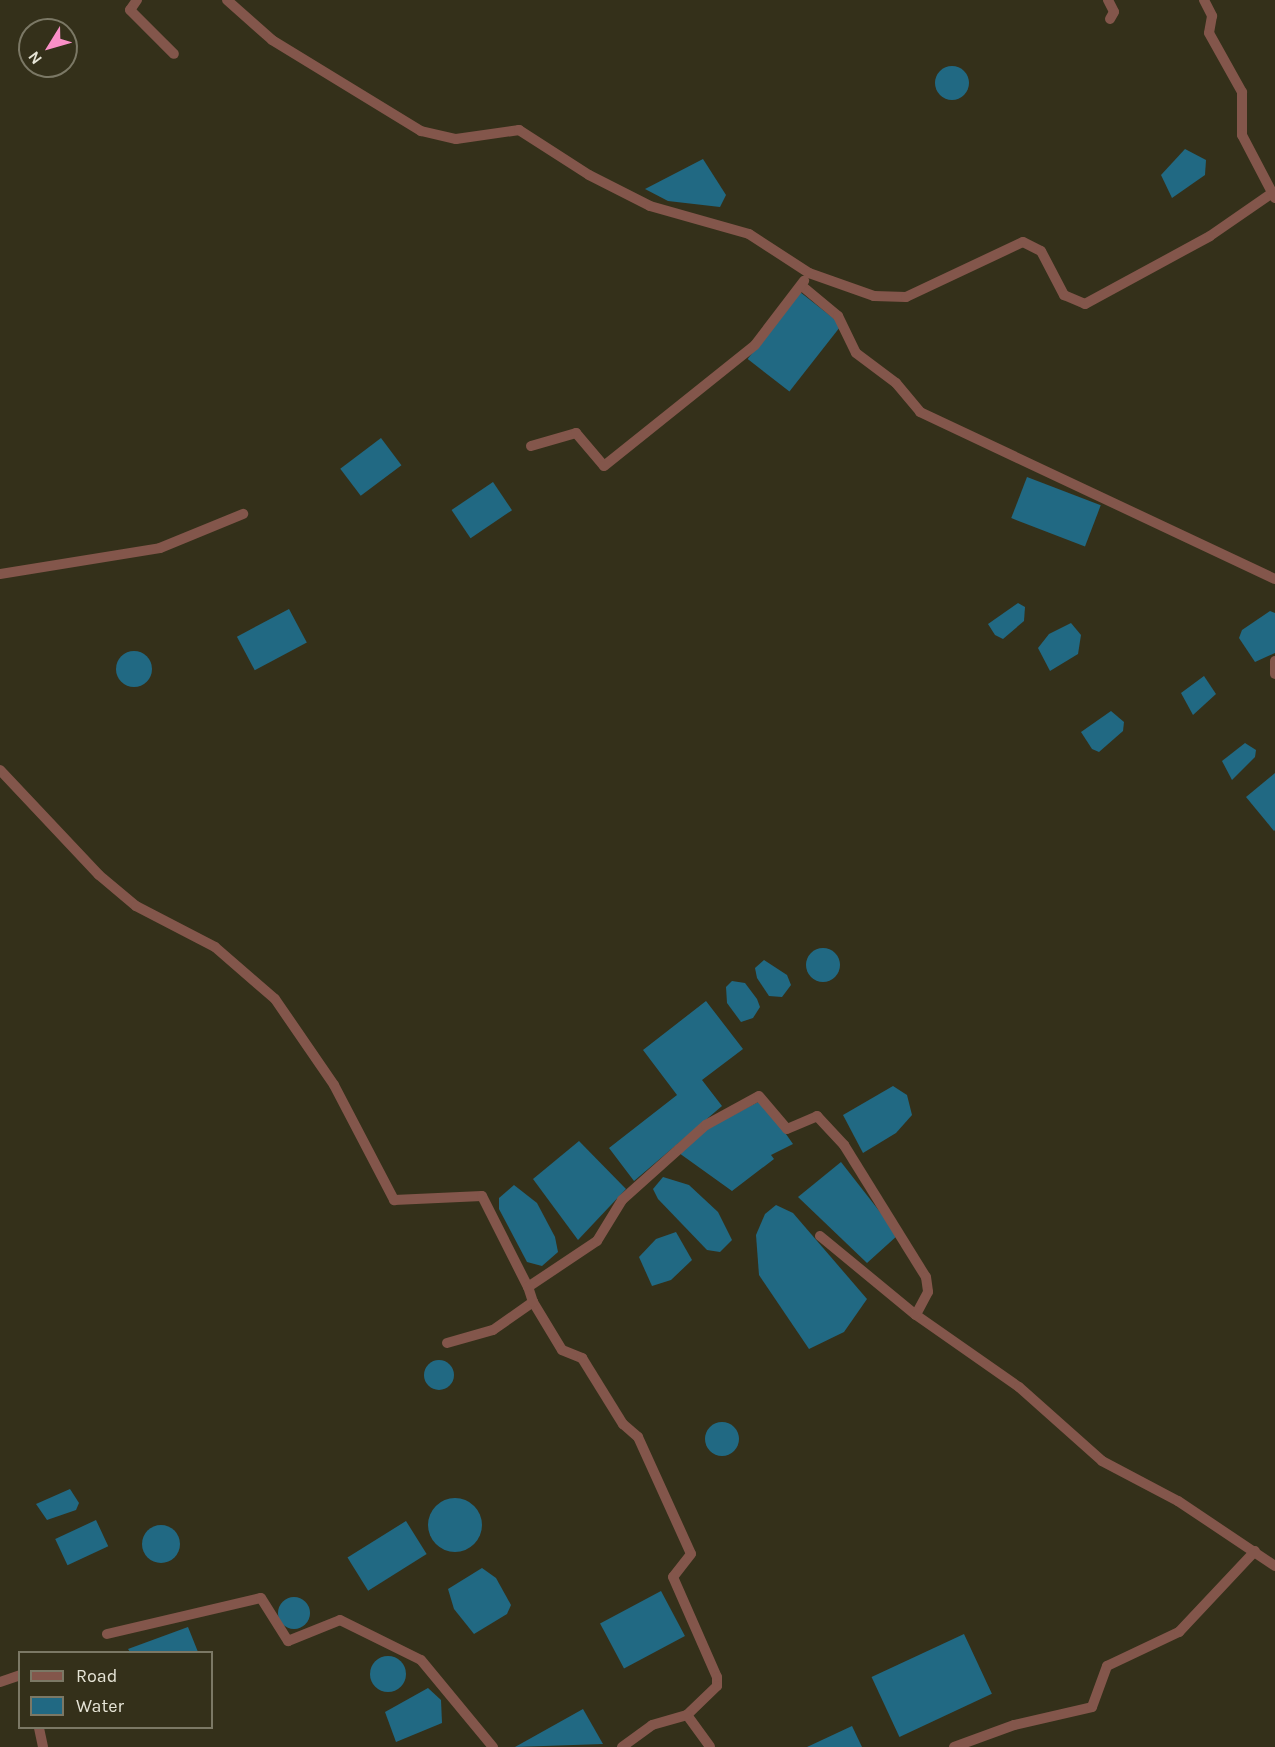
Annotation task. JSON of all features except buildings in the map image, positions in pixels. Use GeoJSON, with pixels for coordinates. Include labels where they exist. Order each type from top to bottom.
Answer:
{"type":"FeatureCollection","features":[{"type":"Feature","properties":{"kind":"street"},"geometry":{"type":"LineString","coordinates":[[137,0],[130,10],[174,54]]}},
{"type":"Feature","properties":{"kind":"street"},"geometry":{"type":"LineString","coordinates":[[227,0],[272,40],[421,131],[456,139],[519,130],[650,206],[749,234],[809,273],[874,296],[906,297],[1023,242],[1041,251],[1064,295],[1086,304],[1210,236],[1274,195],[1242,135],[1242,92],[1209,33],[1212,16],[1204,0]]}},
{"type":"Feature","properties":{"kind":"street"},"geometry":{"type":"LineString","coordinates":[[1108,0],[1114,12],[1110,19]]}},
{"type":"Feature","properties":{"kind":"street"},"geometry":{"type":"LineString","coordinates":[[531,446],[576,433],[604,466],[755,345],[802,286],[809,273]]}},
{"type":"Feature","properties":{"kind":"street"},"geometry":{"type":"LineString","coordinates":[[802,286],[842,322],[856,352],[896,383],[920,412],[1275,579]]}},
{"type":"Feature","properties":{"kind":"street"},"geometry":{"type":"LineString","coordinates":[[0,574],[160,548],[243,514]]}},
{"type":"Feature","properties":{"kind":"street"},"geometry":{"type":"LineString","coordinates":[[1275,661],[1275,674]]}},
{"type":"Feature","properties":{"kind":"street"},"geometry":{"type":"LineString","coordinates":[[0,770],[99,875],[136,906],[215,947],[275,999],[334,1085],[394,1200],[482,1196],[528,1287],[532,1302],[562,1350],[582,1358],[623,1424],[638,1437],[691,1554],[673,1577],[717,1686],[687,1715],[652,1725],[622,1747]]}},
{"type":"Feature","properties":{"kind":"street"},"geometry":{"type":"LineString","coordinates":[[528,1287],[597,1241],[622,1200],[706,1125],[762,1096],[787,1129],[817,1116],[844,1145],[926,1277],[928,1292],[916,1315]]}},
{"type":"Feature","properties":{"kind":"street"},"geometry":{"type":"LineString","coordinates":[[820,1236],[916,1315],[1019,1387],[1102,1461],[1178,1501],[1275,1566]]}},
{"type":"Feature","properties":{"kind":"street"},"geometry":{"type":"LineString","coordinates":[[447,1343],[493,1330],[532,1302]]}},
{"type":"Feature","properties":{"kind":"street"},"geometry":{"type":"LineString","coordinates":[[954,1747],[1014,1725],[1092,1707],[1107,1666],[1179,1632],[1255,1551]]}},
{"type":"Feature","properties":{"kind":"street"},"geometry":{"type":"LineString","coordinates":[[107,1634],[261,1598],[288,1641],[340,1620],[422,1660],[493,1747]]}},
{"type":"Feature","properties":{"kind":"street"},"geometry":{"type":"LineString","coordinates":[[0,1682],[18,1676]]}},
{"type":"Feature","properties":{"kind":"street"},"geometry":{"type":"LineString","coordinates":[[687,1715],[710,1747]]}},
{"type":"Feature","properties":{"kind":"street"},"geometry":{"type":"LineString","coordinates":[[39,1729],[43,1747]]}},
{"type":"Feature","properties":{"kind":"water"},"geometry":{"type":"Polygon","coordinates":[[[952,66],[964,71],[969,83],[964,95],[952,100],[940,95],[935,83],[940,71],[952,66]]]}},
{"type":"Feature","properties":{"kind":"water"},"geometry":{"type":"Polygon","coordinates":[[[1185,149],[1206,160],[1205,175],[1172,198],[1161,175],[1185,149]]]}},
{"type":"Feature","properties":{"kind":"water"},"geometry":{"type":"Polygon","coordinates":[[[703,159],[726,195],[720,207],[668,201],[645,189],[703,159]]]}},
{"type":"Feature","properties":{"kind":"water"},"geometry":{"type":"Polygon","coordinates":[[[800,292],[842,325],[789,392],[748,359],[800,292]]]}},
{"type":"Feature","properties":{"kind":"water"},"geometry":{"type":"Polygon","coordinates":[[[381,438],[401,465],[361,496],[340,469],[381,438]]]}},
{"type":"Feature","properties":{"kind":"water"},"geometry":{"type":"Polygon","coordinates":[[[1027,477],[1101,505],[1085,546],[1011,518],[1027,477]]]}},
{"type":"Feature","properties":{"kind":"water"},"geometry":{"type":"Polygon","coordinates":[[[493,482],[512,510],[471,538],[452,510],[493,482]]]}},
{"type":"Feature","properties":{"kind":"water"},"geometry":{"type":"Polygon","coordinates":[[[1018,603],[1025,607],[1024,621],[1003,639],[995,635],[988,624],[1018,603]]]}},
{"type":"Feature","properties":{"kind":"water"},"geometry":{"type":"Polygon","coordinates":[[[289,609],[307,643],[255,670],[237,637],[289,609]]]}},
{"type":"Feature","properties":{"kind":"water"},"geometry":{"type":"Polygon","coordinates":[[[1270,611],[1275,613],[1275,653],[1255,662],[1239,638],[1242,630],[1270,611]]]}},
{"type":"Feature","properties":{"kind":"water"},"geometry":{"type":"Polygon","coordinates":[[[1071,623],[1081,635],[1078,654],[1050,671],[1038,648],[1049,634],[1071,623]]]}},
{"type":"Feature","properties":{"kind":"water"},"geometry":{"type":"Polygon","coordinates":[[[134,651],[147,656],[152,669],[147,682],[134,687],[121,682],[116,669],[121,656],[134,651]]]}},
{"type":"Feature","properties":{"kind":"water"},"geometry":{"type":"Polygon","coordinates":[[[1204,676],[1216,694],[1193,715],[1181,693],[1204,676]]]}},
{"type":"Feature","properties":{"kind":"water"},"geometry":{"type":"Polygon","coordinates":[[[1111,711],[1124,722],[1123,731],[1099,752],[1092,749],[1081,732],[1111,711]]]}},
{"type":"Feature","properties":{"kind":"water"},"geometry":{"type":"Polygon","coordinates":[[[1245,743],[1256,750],[1255,757],[1232,780],[1222,761],[1245,743]]]}},
{"type":"Feature","properties":{"kind":"water"},"geometry":{"type":"Polygon","coordinates":[[[1275,773],[1275,830],[1274,831],[1246,797],[1275,773]]]}},
{"type":"Feature","properties":{"kind":"water"},"geometry":{"type":"Polygon","coordinates":[[[823,948],[835,953],[840,965],[835,977],[823,982],[811,977],[806,965],[811,953],[823,948]]]}},
{"type":"Feature","properties":{"kind":"water"},"geometry":{"type":"Polygon","coordinates":[[[764,960],[787,975],[791,985],[782,997],[769,996],[757,978],[755,968],[764,960]]]}},
{"type":"Feature","properties":{"kind":"water"},"geometry":{"type":"Polygon","coordinates":[[[732,981],[745,983],[757,999],[760,1007],[753,1018],[741,1022],[727,1003],[726,987],[732,981]]]}},
{"type":"Feature","properties":{"kind":"water"},"geometry":{"type":"Polygon","coordinates":[[[706,1001],[743,1049],[702,1080],[722,1106],[634,1181],[609,1148],[677,1095],[643,1050],[706,1001]]]}},
{"type":"Feature","properties":{"kind":"water"},"geometry":{"type":"Polygon","coordinates":[[[893,1086],[907,1095],[912,1115],[896,1133],[863,1153],[843,1115],[893,1086]]]}},
{"type":"Feature","properties":{"kind":"water"},"geometry":{"type":"Polygon","coordinates":[[[762,1100],[793,1144],[771,1155],[774,1159],[732,1191],[679,1153],[706,1129],[762,1100]]]}},
{"type":"Feature","properties":{"kind":"water"},"geometry":{"type":"Polygon","coordinates":[[[579,1141],[626,1189],[578,1240],[533,1179],[579,1141]]]}},
{"type":"Feature","properties":{"kind":"water"},"geometry":{"type":"Polygon","coordinates":[[[841,1162],[898,1235],[867,1263],[798,1197],[841,1162]]]}},
{"type":"Feature","properties":{"kind":"water"},"geometry":{"type":"Polygon","coordinates":[[[663,1177],[689,1185],[718,1212],[732,1240],[720,1252],[707,1250],[658,1199],[653,1189],[663,1177]]]}},
{"type":"Feature","properties":{"kind":"water"},"geometry":{"type":"Polygon","coordinates":[[[514,1185],[537,1203],[555,1237],[558,1252],[542,1266],[527,1262],[499,1209],[499,1198],[514,1185]]]}},
{"type":"Feature","properties":{"kind":"water"},"geometry":{"type":"Polygon","coordinates":[[[776,1205],[793,1213],[867,1299],[844,1332],[809,1349],[759,1275],[756,1235],[765,1214],[776,1205]]]}},
{"type":"Feature","properties":{"kind":"water"},"geometry":{"type":"Polygon","coordinates":[[[676,1232],[692,1260],[671,1280],[652,1286],[639,1257],[656,1239],[676,1232]]]}},
{"type":"Feature","properties":{"kind":"water"},"geometry":{"type":"Polygon","coordinates":[[[439,1360],[450,1364],[454,1375],[450,1386],[439,1390],[428,1386],[424,1375],[428,1364],[439,1360]]]}},
{"type":"Feature","properties":{"kind":"water"},"geometry":{"type":"Polygon","coordinates":[[[722,1422],[734,1427],[739,1439],[734,1451],[722,1456],[710,1451],[705,1439],[710,1427],[722,1422]]]}},
{"type":"Feature","properties":{"kind":"water"},"geometry":{"type":"Polygon","coordinates":[[[70,1489],[79,1503],[76,1510],[47,1520],[36,1504],[70,1489]]]}},
{"type":"Feature","properties":{"kind":"water"},"geometry":{"type":"Polygon","coordinates":[[[450,1498],[460,1498],[470,1502],[478,1510],[482,1525],[478,1540],[470,1548],[460,1552],[450,1552],[440,1548],[432,1540],[428,1530],[428,1520],[432,1510],[440,1502],[450,1498]]]}},
{"type":"Feature","properties":{"kind":"water"},"geometry":{"type":"Polygon","coordinates":[[[96,1520],[108,1546],[67,1565],[55,1539],[96,1520]]]}},
{"type":"Feature","properties":{"kind":"water"},"geometry":{"type":"Polygon","coordinates":[[[406,1521],[427,1554],[368,1591],[347,1558],[406,1521]]]}},
{"type":"Feature","properties":{"kind":"water"},"geometry":{"type":"Polygon","coordinates":[[[161,1525],[174,1531],[180,1544],[174,1557],[161,1563],[148,1557],[142,1544],[148,1531],[161,1525]]]}},
{"type":"Feature","properties":{"kind":"water"},"geometry":{"type":"Polygon","coordinates":[[[482,1568],[496,1578],[511,1605],[507,1614],[474,1634],[454,1609],[448,1589],[482,1568]]]}},
{"type":"Feature","properties":{"kind":"water"},"geometry":{"type":"Polygon","coordinates":[[[661,1591],[685,1636],[624,1668],[600,1623],[661,1591]]]}},
{"type":"Feature","properties":{"kind":"water"},"geometry":{"type":"Polygon","coordinates":[[[294,1597],[305,1602],[310,1613],[305,1624],[294,1629],[283,1624],[278,1613],[283,1602],[294,1597]]]}},
{"type":"Feature","properties":{"kind":"water"},"geometry":{"type":"Polygon","coordinates":[[[188,1627],[198,1651],[129,1651],[128,1649],[188,1627]]]}},
{"type":"Feature","properties":{"kind":"water"},"geometry":{"type":"Polygon","coordinates":[[[964,1634],[992,1694],[899,1737],[872,1677],[964,1634]]]}},
{"type":"Feature","properties":{"kind":"water"},"geometry":{"type":"Polygon","coordinates":[[[388,1656],[401,1661],[406,1674],[401,1687],[388,1692],[375,1687],[370,1674],[375,1661],[388,1656]]]}},
{"type":"Feature","properties":{"kind":"water"},"geometry":{"type":"Polygon","coordinates":[[[428,1688],[441,1700],[442,1723],[396,1742],[385,1712],[428,1688]]]}},
{"type":"Feature","properties":{"kind":"water"},"geometry":{"type":"Polygon","coordinates":[[[583,1709],[603,1744],[515,1747],[583,1709]]]}},
{"type":"Feature","properties":{"kind":"water"},"geometry":{"type":"Polygon","coordinates":[[[852,1726],[862,1747],[807,1747],[852,1726]]]}}]}
